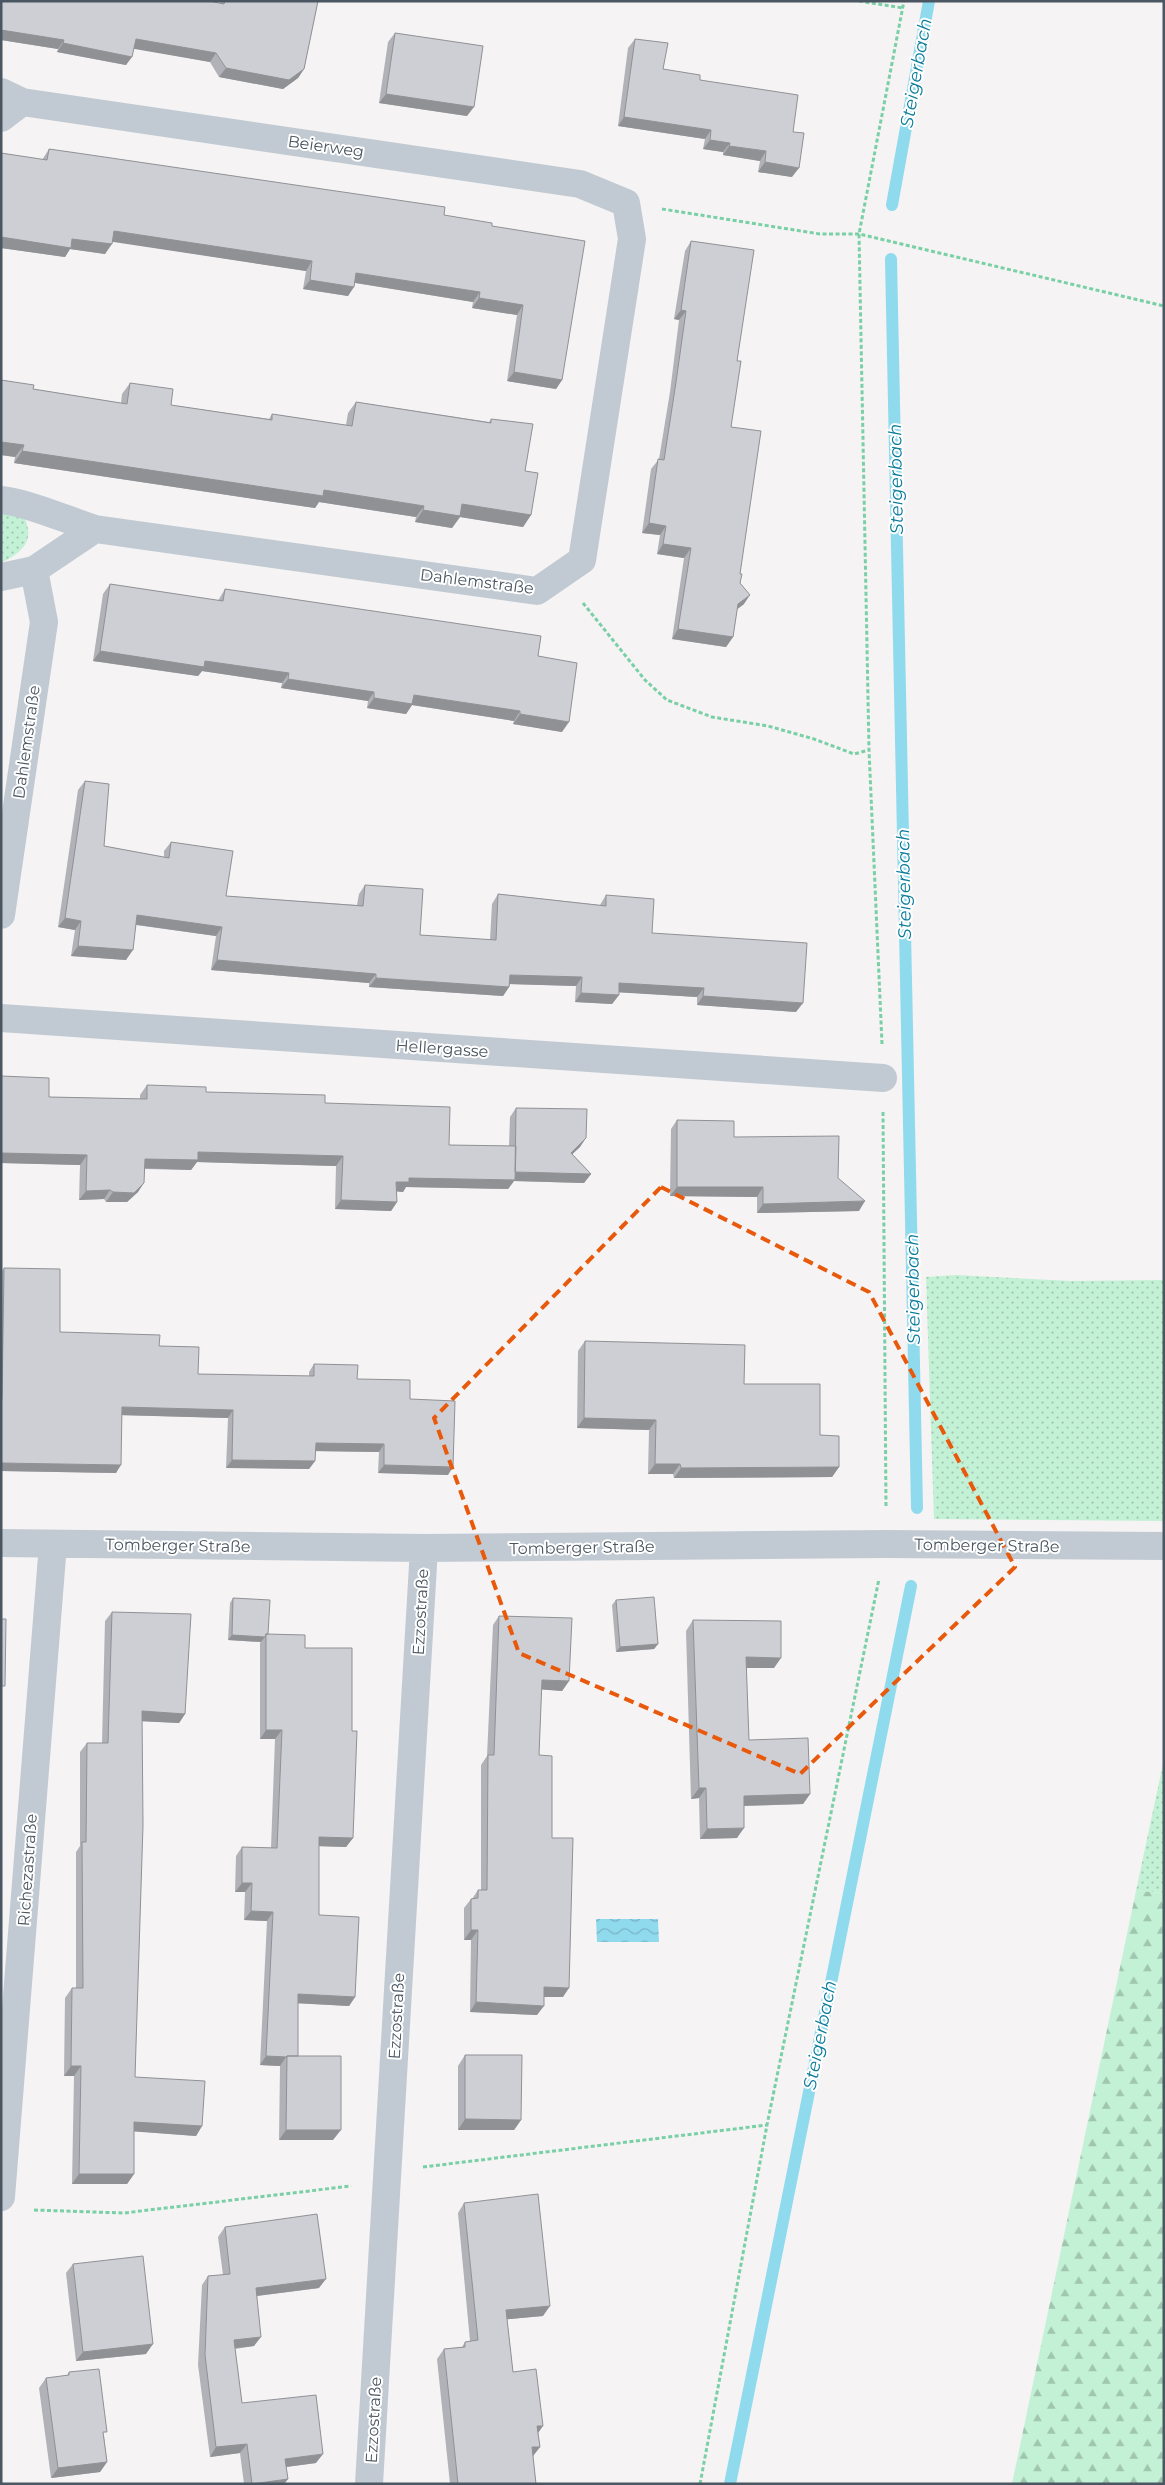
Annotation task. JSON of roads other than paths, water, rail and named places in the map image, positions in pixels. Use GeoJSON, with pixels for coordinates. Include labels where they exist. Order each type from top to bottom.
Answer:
{"type":"FeatureCollection","features":[{"type":"Feature","properties":{"kind":"street","name":"Beierweg"},"geometry":{"type":"LineString","coordinates":[[8,104],[580,184],[626,203]]}},
{"type":"Feature","properties":{"kind":"street","name":"Dahlemstraße"},"geometry":{"type":"LineString","coordinates":[[1,500],[22,503],[41,512],[95,529],[537,591],[562,576],[582,560],[632,239],[626,203]]}},
{"type":"Feature","properties":{"kind":"street"},"geometry":{"type":"LineString","coordinates":[[1,577],[34,570],[95,529]]}},
{"type":"Feature","properties":{"kind":"street","name":"Dahlemstraße"},"geometry":{"type":"LineString","coordinates":[[1,915],[44,622],[34,570]]}},
{"type":"Feature","properties":{"kind":"street","name":"Hellergasse"},"geometry":{"type":"LineString","coordinates":[[1,1018],[883,1078]]}},
{"type":"Feature","properties":{"kind":"street","name":"Tomberger Straße"},"geometry":{"type":"LineString","coordinates":[[1,1542],[424,1548],[886,1544],[1164,1546]]}},
{"type":"Feature","properties":{"kind":"street","name":"Richezastraße"},"geometry":{"type":"LineString","coordinates":[[1,2197],[53,1544]]}},
{"type":"Feature","properties":{"kind":"street","name":"Ezzostraße"},"geometry":{"type":"LineString","coordinates":[[369,2484],[424,1548]]}},
{"type":"Feature","properties":{"kind":"water"},"geometry":{"type":"Polygon","coordinates":[[[596,1919],[658,1919],[659,1942],[597,1942],[596,1919]]]}},
{"type":"Feature","properties":{"kind":"waterway","name":"Steigerbach"},"geometry":{"type":"LineString","coordinates":[[892,205],[929,1]]}},
{"type":"Feature","properties":{"kind":"waterway","name":"Steigerbach"},"geometry":{"type":"LineString","coordinates":[[891,259],[917,1508]]}},
{"type":"Feature","properties":{"kind":"waterway","name":"Steigerbach"},"geometry":{"type":"LineString","coordinates":[[730,2484],[911,1586]]}}]}
